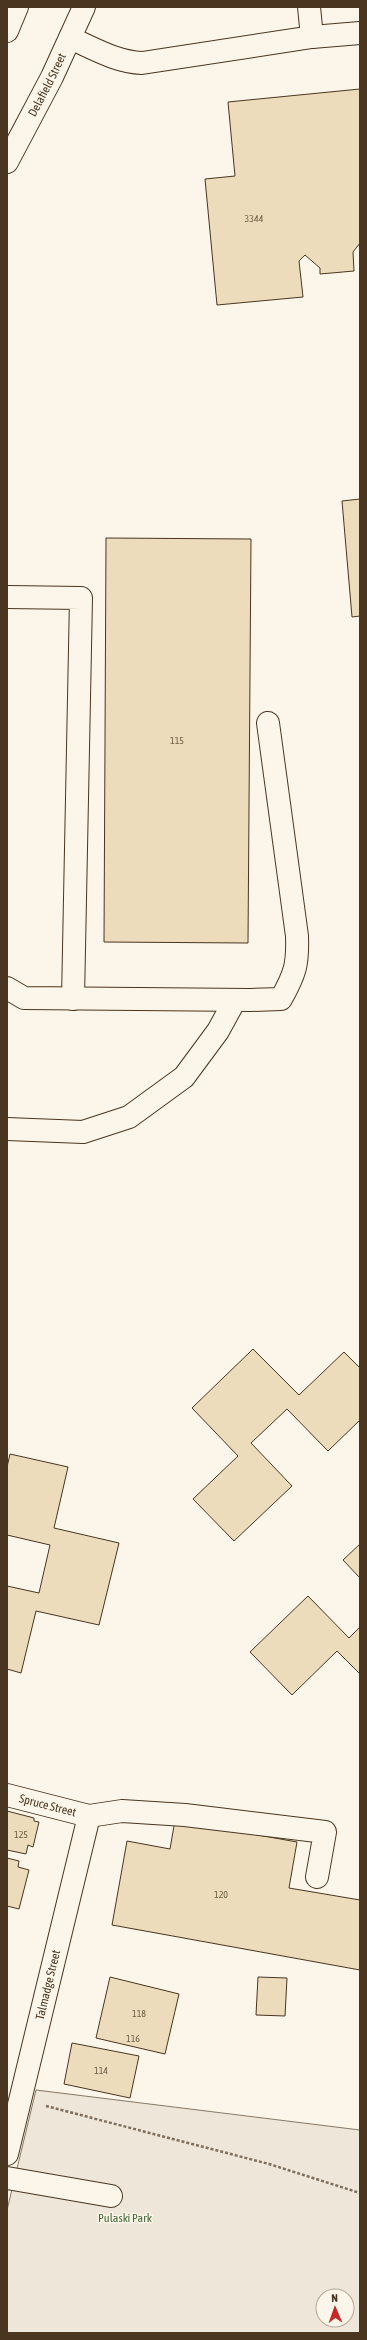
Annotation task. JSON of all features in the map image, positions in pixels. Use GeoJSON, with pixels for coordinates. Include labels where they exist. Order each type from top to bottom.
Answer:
{"type":"FeatureCollection","features":[{"type":"Feature","properties":{"kind":"main road"},"geometry":{"type":"LineString","coordinates":[[7,31],[17,7]]}},
{"type":"Feature","properties":{"kind":"main road","name":"Delafield Street"},"geometry":{"type":"LineString","coordinates":[[7,162],[70,38],[84,7]]}},
{"type":"Feature","properties":{"kind":"main road"},"geometry":{"type":"LineString","coordinates":[[309,7],[312,37]]}},
{"type":"Feature","properties":{"kind":"main road"},"geometry":{"type":"LineString","coordinates":[[70,38],[113,57],[132,63],[142,63],[312,37],[360,33]]}},
{"type":"Feature","properties":{"kind":"main road"},"geometry":{"type":"LineString","coordinates":[[7,597],[81,598],[73,999]]}},
{"type":"Feature","properties":{"kind":"main road"},"geometry":{"type":"LineString","coordinates":[[7,988],[24,998],[235,1000],[281,998],[294,977],[298,955],[297,936],[268,723]]}},
{"type":"Feature","properties":{"kind":"main road"},"geometry":{"type":"LineString","coordinates":[[7,1129],[82,1132],[129,1117],[184,1077],[218,1031],[235,1000]]}},
{"type":"Feature","properties":{"kind":"main road","name":"Spruce Street"},"geometry":{"type":"LineString","coordinates":[[7,1795],[89,1816]]}},
{"type":"Feature","properties":{"kind":"main road"},"geometry":{"type":"LineString","coordinates":[[89,1816],[122,1811],[185,1815],[325,1832],[317,1877]]}},
{"type":"Feature","properties":{"kind":"main road","name":"Talmadge Street"},"geometry":{"type":"LineString","coordinates":[[7,2154],[89,1816]]}},
{"type":"Feature","properties":{"kind":"main road"},"geometry":{"type":"LineString","coordinates":[[7,2178],[111,2196]]}},
{"type":"Feature","properties":{"kind":"path"},"geometry":{"type":"LineString","coordinates":[[20,2099],[270,2164],[360,2193]]}},
{"type":"Feature","properties":{"kind":"green space","name":"Pulaski Park"},"geometry":{"type":"Polygon","coordinates":[[[36,2090],[360,2130],[360,2333],[7,2333],[7,2210],[36,2090]]]}},
{"type":"Feature","properties":{"kind":"building"},"geometry":{"type":"Polygon","coordinates":[[[360,89],[360,243],[353,252],[354,271],[320,274],[320,268],[305,255],[299,261],[303,297],[217,305],[205,179],[235,176],[228,102],[360,89]]]}},
{"type":"Feature","properties":{"kind":"building"},"geometry":{"type":"Polygon","coordinates":[[[360,499],[360,616],[352,617],[342,501],[360,499]]]}},
{"type":"Feature","properties":{"kind":"building"},"geometry":{"type":"Polygon","coordinates":[[[106,538],[251,539],[248,943],[104,942],[106,538]]]}},
{"type":"Feature","properties":{"kind":"building"},"geometry":{"type":"Polygon","coordinates":[[[253,1349],[299,1395],[344,1352],[360,1368],[360,1420],[328,1451],[287,1409],[251,1443],[292,1486],[234,1541],[193,1499],[238,1456],[192,1408],[253,1349]]]}},
{"type":"Feature","properties":{"kind":"building"},"geometry":{"type":"Polygon","coordinates":[[[10,1454],[68,1467],[54,1528],[119,1543],[99,1625],[36,1611],[21,1673],[7,1669],[7,1586],[39,1593],[50,1545],[7,1535],[7,1467],[10,1454]]]}},
{"type":"Feature","properties":{"kind":"building"},"geometry":{"type":"Polygon","coordinates":[[[360,1544],[360,1578],[343,1560],[360,1544]]]}},
{"type":"Feature","properties":{"kind":"building"},"geometry":{"type":"Polygon","coordinates":[[[308,1596],[349,1638],[360,1627],[360,1674],[337,1651],[292,1695],[250,1652],[308,1596]]]}},
{"type":"Feature","properties":{"kind":"building"},"geometry":{"type":"Polygon","coordinates":[[[7,1811],[34,1818],[34,1821],[39,1822],[33,1847],[28,1845],[26,1854],[7,1850],[7,1811]]]}},
{"type":"Feature","properties":{"kind":"building"},"geometry":{"type":"Polygon","coordinates":[[[175,1820],[297,1842],[289,1888],[360,1900],[360,1970],[112,1925],[127,1841],[170,1849],[175,1820]]]}},
{"type":"Feature","properties":{"kind":"building"},"geometry":{"type":"Polygon","coordinates":[[[7,1858],[19,1861],[18,1867],[29,1870],[19,1909],[7,1906],[7,1858]]]}},
{"type":"Feature","properties":{"kind":"building"},"geometry":{"type":"Polygon","coordinates":[[[110,1977],[179,1994],[165,2054],[96,2038],[110,1977]]]}},
{"type":"Feature","properties":{"kind":"building"},"geometry":{"type":"Polygon","coordinates":[[[258,1977],[287,1978],[285,2016],[256,2015],[258,1977]]]}},
{"type":"Feature","properties":{"kind":"building"},"geometry":{"type":"Polygon","coordinates":[[[72,2043],[139,2056],[130,2098],[64,2084],[72,2043]]]}}]}
